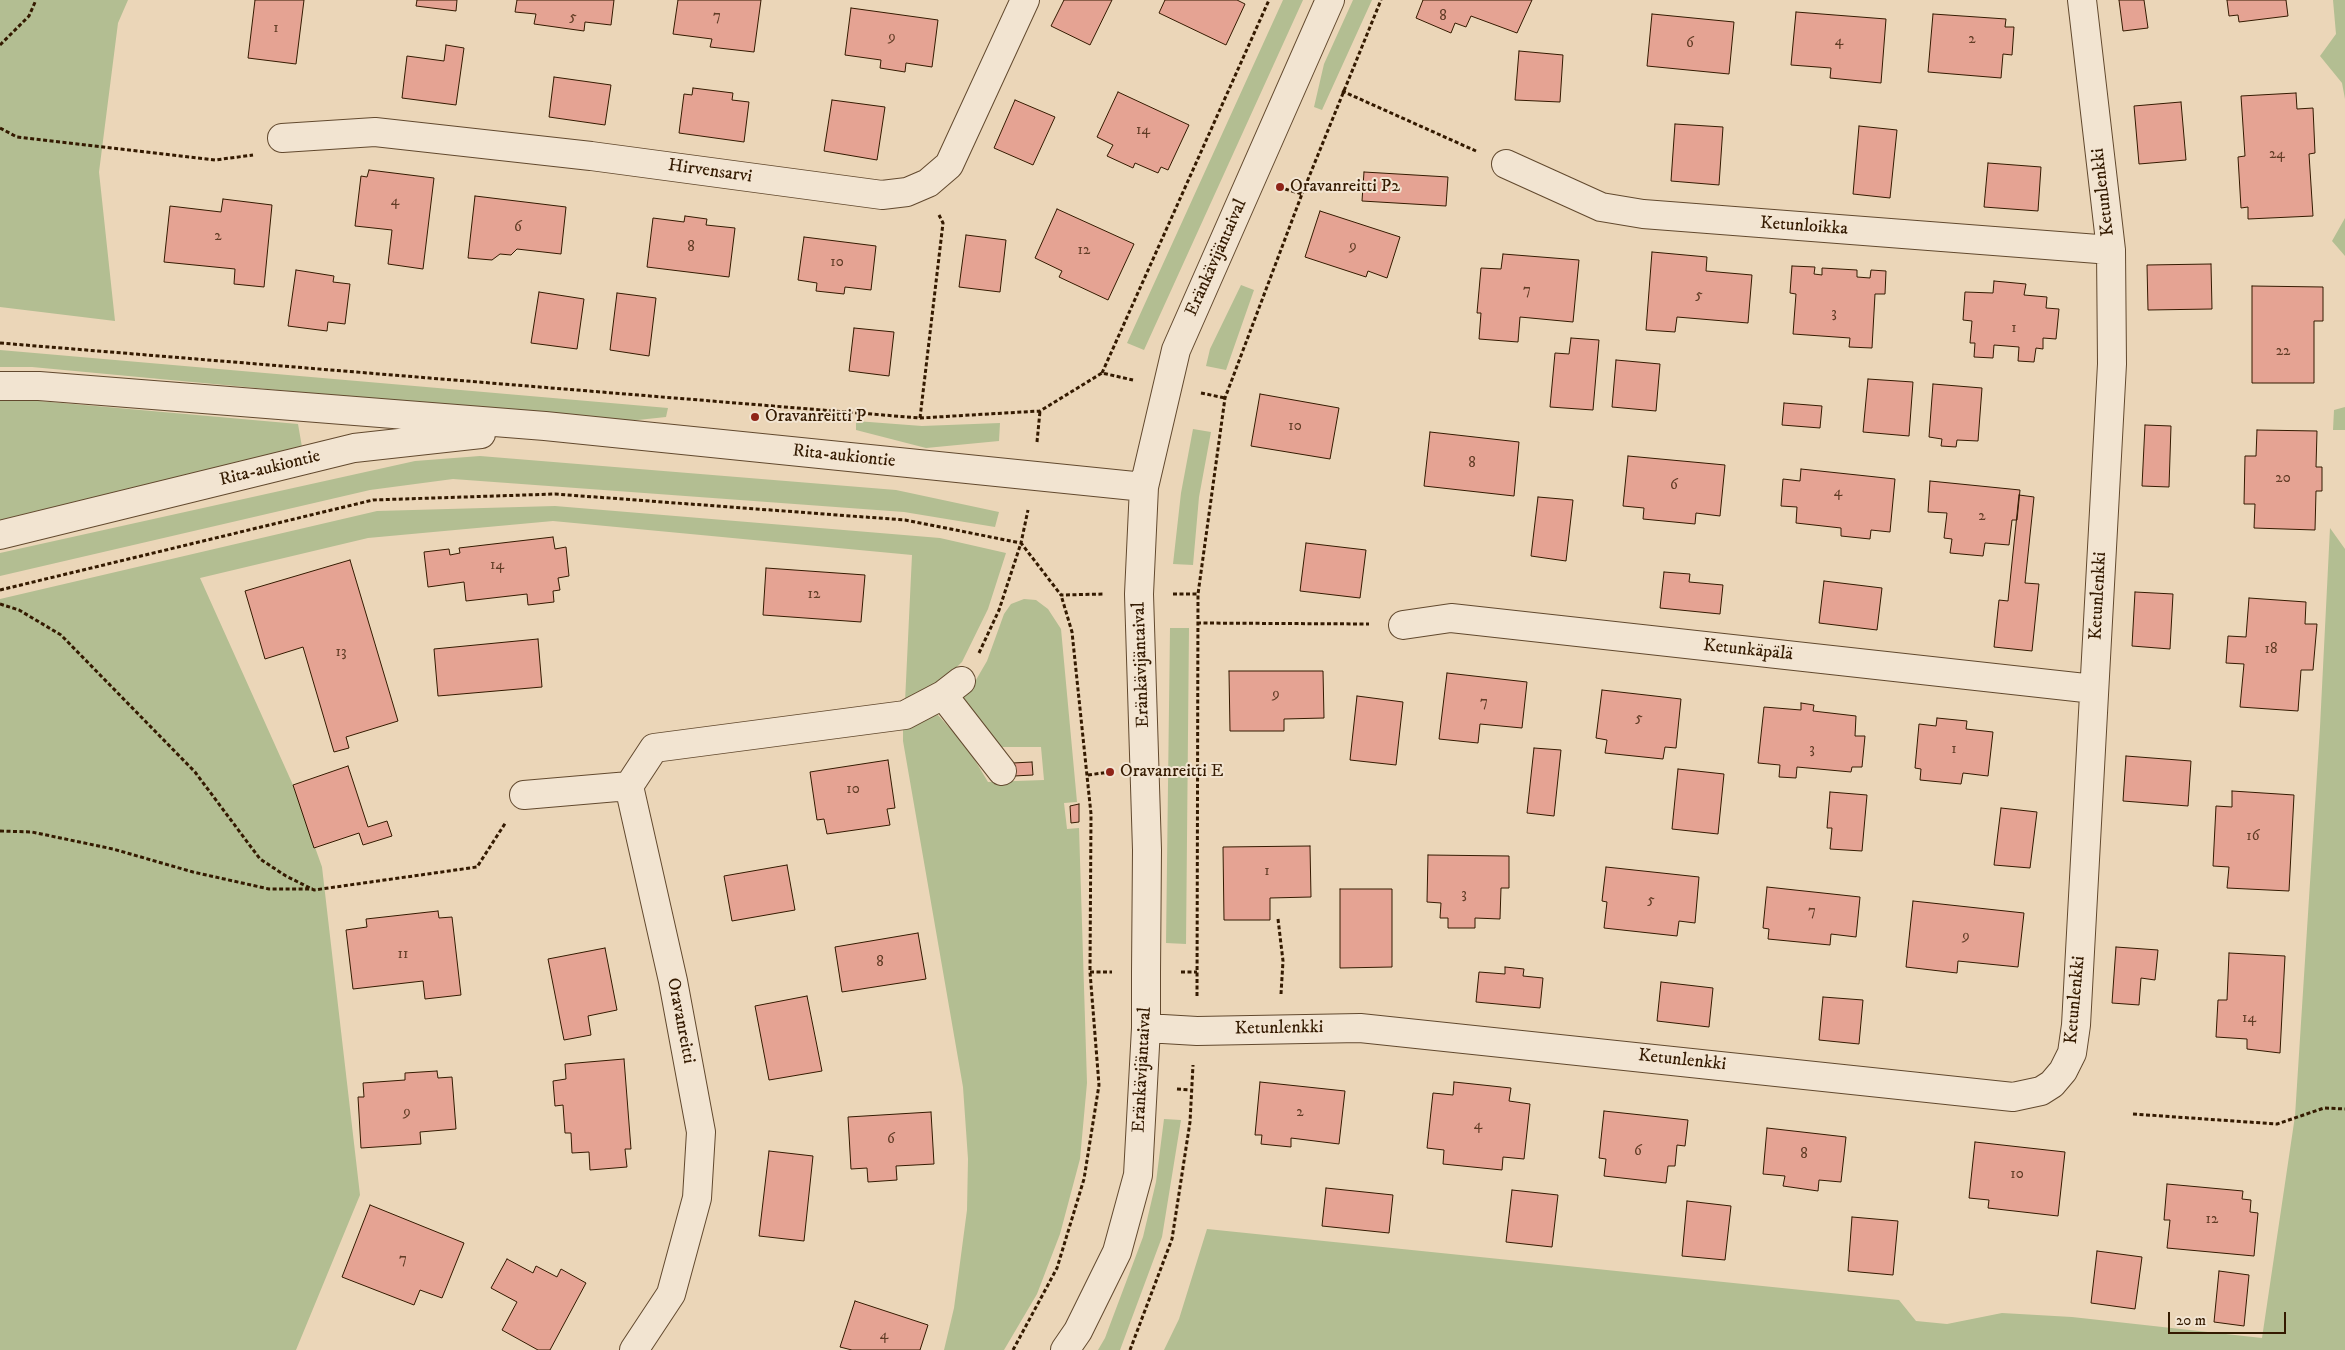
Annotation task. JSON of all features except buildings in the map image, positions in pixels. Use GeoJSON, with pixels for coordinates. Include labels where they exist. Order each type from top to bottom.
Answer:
{"type":"FeatureCollection","features":[{"type":"Feature","properties":{"kind":"street","name":"Hirvensarvi"},"geometry":{"type":"LineString","coordinates":[[282,138],[375,132],[592,156],[882,195],[907,192],[928,183],[950,165],[1025,0]]}},
{"type":"Feature","properties":{"kind":"street","name":"Eränkävijäntaival"},"geometry":{"type":"LineString","coordinates":[[1065,1350],[1078,1331],[1117,1252],[1138,1175],[1146,1028],[1147,850],[1140,594],[1144,487],[1176,350],[1330,0]]}},
{"type":"Feature","properties":{"kind":"street","name":"Ketunlenkki"},"geometry":{"type":"LineString","coordinates":[[1146,1028],[1197,1031],[1360,1028],[2013,1097],[2041,1091],[2052,1084],[2063,1071],[2072,1053],[2076,1025],[2112,364],[2111,250],[2082,0]]}},
{"type":"Feature","properties":{"kind":"street","name":"Ketunloikka"},"geometry":{"type":"LineString","coordinates":[[1506,164],[1601,207],[1643,214],[2111,250]]}},
{"type":"Feature","properties":{"kind":"street","name":"Rita-aukiontie"},"geometry":{"type":"LineString","coordinates":[[0,386],[39,386],[545,426],[1144,487]]}},
{"type":"Feature","properties":{"kind":"street","name":"Rita-aukiontie"},"geometry":{"type":"LineString","coordinates":[[0,535],[354,448],[545,426]]}},
{"type":"Feature","properties":{"kind":"street","name":"Ketunkäpälä"},"geometry":{"type":"LineString","coordinates":[[1403,625],[1451,618],[2094,689]]}},
{"type":"Feature","properties":{"kind":"street"},"geometry":{"type":"LineString","coordinates":[[524,795],[629,786],[654,748],[905,715],[952,688],[1002,771]]}},
{"type":"Feature","properties":{"kind":"street","name":"Oravanreitti"},"geometry":{"type":"LineString","coordinates":[[629,786],[673,981],[701,1132],[697,1198],[680,1265],[671,1294],[634,1350]]}},
{"type":"Feature","properties":{"kind":"path"},"geometry":{"type":"LineString","coordinates":[[0,45],[29,16],[36,0]]}},
{"type":"Feature","properties":{"kind":"path"},"geometry":{"type":"LineString","coordinates":[[0,343],[920,418],[1040,410],[1102,373],[1269,0]]}},
{"type":"Feature","properties":{"kind":"path"},"geometry":{"type":"LineString","coordinates":[[1130,1350],[1172,1238],[1190,1122],[1197,1031],[1198,594],[1225,398],[1342,91],[1381,0]]}},
{"type":"Feature","properties":{"kind":"path"},"geometry":{"type":"LineString","coordinates":[[1342,91],[1506,164]]}},
{"type":"Feature","properties":{"kind":"path"},"geometry":{"type":"LineString","coordinates":[[0,128],[17,137],[215,160],[249,157],[282,138]]}},
{"type":"Feature","properties":{"kind":"path"},"geometry":{"type":"LineString","coordinates":[[920,418],[942,223],[928,183]]}},
{"type":"Feature","properties":{"kind":"path"},"geometry":{"type":"LineString","coordinates":[[1280,187],[1302,194]]}},
{"type":"Feature","properties":{"kind":"path"},"geometry":{"type":"LineString","coordinates":[[1102,373],[1225,398]]}},
{"type":"Feature","properties":{"kind":"path"},"geometry":{"type":"LineString","coordinates":[[952,688],[978,656],[998,610],[1022,543],[1034,476],[1040,410]]}},
{"type":"Feature","properties":{"kind":"path"},"geometry":{"type":"LineString","coordinates":[[0,590],[373,500],[555,494],[905,520],[1022,543],[1061,594],[1072,632],[1091,814],[1090,972],[1099,1085],[1084,1179],[1057,1268],[1013,1350]]}},
{"type":"Feature","properties":{"kind":"path"},"geometry":{"type":"LineString","coordinates":[[1061,594],[1198,594]]}},
{"type":"Feature","properties":{"kind":"path"},"geometry":{"type":"LineString","coordinates":[[0,604],[19,610],[61,635],[195,772],[260,859],[286,876],[314,890]]}},
{"type":"Feature","properties":{"kind":"path"},"geometry":{"type":"LineString","coordinates":[[1197,623],[1403,625]]}},
{"type":"Feature","properties":{"kind":"path"},"geometry":{"type":"LineString","coordinates":[[1088,774],[1110,772]]}},
{"type":"Feature","properties":{"kind":"path"},"geometry":{"type":"LineString","coordinates":[[0,831],[32,832],[113,849],[193,872],[268,889],[314,890],[477,867],[524,795]]}},
{"type":"Feature","properties":{"kind":"path"},"geometry":{"type":"LineString","coordinates":[[1278,919],[1283,961],[1278,1030]]}},
{"type":"Feature","properties":{"kind":"path"},"geometry":{"type":"LineString","coordinates":[[2134,1114],[2277,1124],[2324,1108],[2345,1109]]}},
{"type":"Feature","properties":{"kind":"green space"},"geometry":{"type":"Polygon","coordinates":[[[0,0],[128,0],[118,23],[99,172],[115,321],[0,307],[0,0]]]}},
{"type":"Feature","properties":{"kind":"green space"},"geometry":{"type":"Polygon","coordinates":[[[1283,0],[1303,0],[1144,350],[1127,343],[1283,0]]]}},
{"type":"Feature","properties":{"kind":"green space"},"geometry":{"type":"Polygon","coordinates":[[[1353,0],[1372,0],[1322,110],[1314,107],[1324,64],[1353,0]]]}},
{"type":"Feature","properties":{"kind":"green space"},"geometry":{"type":"Polygon","coordinates":[[[2333,0],[2345,0],[2345,99],[2342,83],[2320,56],[2336,34],[2333,0]]]}},
{"type":"Feature","properties":{"kind":"green space"},"geometry":{"type":"Polygon","coordinates":[[[2345,218],[2345,256],[2332,241],[2345,218]]]}},
{"type":"Feature","properties":{"kind":"green space"},"geometry":{"type":"Polygon","coordinates":[[[1241,285],[1254,290],[1226,370],[1206,366],[1210,349],[1241,285]]]}},
{"type":"Feature","properties":{"kind":"green space"},"geometry":{"type":"Polygon","coordinates":[[[0,350],[668,408],[666,417],[619,422],[32,367],[0,367],[0,350]]]}},
{"type":"Feature","properties":{"kind":"green space"},"geometry":{"type":"Polygon","coordinates":[[[28,400],[298,424],[302,447],[0,520],[0,401],[28,400]]]}},
{"type":"Feature","properties":{"kind":"green space"},"geometry":{"type":"Polygon","coordinates":[[[2345,407],[2345,430],[2333,430],[2334,410],[2345,407]]]}},
{"type":"Feature","properties":{"kind":"green space"},"geometry":{"type":"Polygon","coordinates":[[[856,421],[922,426],[1000,423],[999,441],[926,448],[856,430],[856,421]]]}},
{"type":"Feature","properties":{"kind":"green space"},"geometry":{"type":"Polygon","coordinates":[[[1193,429],[1211,432],[1199,497],[1193,565],[1173,564],[1181,493],[1193,429]]]}},
{"type":"Feature","properties":{"kind":"green space"},"geometry":{"type":"Polygon","coordinates":[[[480,456],[896,490],[999,512],[995,527],[904,512],[453,479],[370,490],[0,576],[0,553],[415,461],[480,456]]]}},
{"type":"Feature","properties":{"kind":"green space"},"geometry":{"type":"Polygon","coordinates":[[[555,506],[940,538],[1006,553],[988,609],[962,662],[937,686],[905,702],[912,555],[553,521],[368,538],[200,578],[293,785],[322,867],[360,1195],[296,1350],[0,1350],[0,599],[377,511],[555,506]]]}},
{"type":"Feature","properties":{"kind":"green space"},"geometry":{"type":"Polygon","coordinates":[[[2330,528],[2345,549],[2345,1350],[1164,1350],[1179,1319],[1207,1229],[1899,1300],[1916,1321],[1947,1324],[2002,1313],[2072,1317],[2262,1338],[2295,1116],[2320,727],[2330,528]]]}},
{"type":"Feature","properties":{"kind":"green space"},"geometry":{"type":"Polygon","coordinates":[[[1024,599],[1036,600],[1048,609],[1061,629],[1077,802],[1064,803],[1067,829],[1079,828],[1087,1083],[1080,1159],[1060,1234],[1037,1294],[1004,1350],[944,1350],[954,1308],[967,1210],[968,1159],[963,1087],[903,741],[903,726],[937,714],[967,747],[988,782],[1044,780],[1041,747],[999,747],[961,696],[973,685],[987,661],[1004,614],[1011,604],[1024,599]]]}},
{"type":"Feature","properties":{"kind":"green space"},"geometry":{"type":"Polygon","coordinates":[[[1170,628],[1189,628],[1186,944],[1166,943],[1170,628]]]}},
{"type":"Feature","properties":{"kind":"green space"},"geometry":{"type":"Polygon","coordinates":[[[1164,1119],[1181,1120],[1162,1237],[1120,1350],[1098,1350],[1105,1338],[1143,1237],[1156,1182],[1164,1119]]]}},
{"type":"Feature","properties":{"kind":"place","name":"Oravanreitti P2"},"geometry":{"type":"Point","coordinates":[1280,187]}},
{"type":"Feature","properties":{"kind":"place","name":"Oravanreitti P"},"geometry":{"type":"Point","coordinates":[755,417]}},
{"type":"Feature","properties":{"kind":"place","name":"Oravanreitti E"},"geometry":{"type":"Point","coordinates":[1110,772]}}]}
